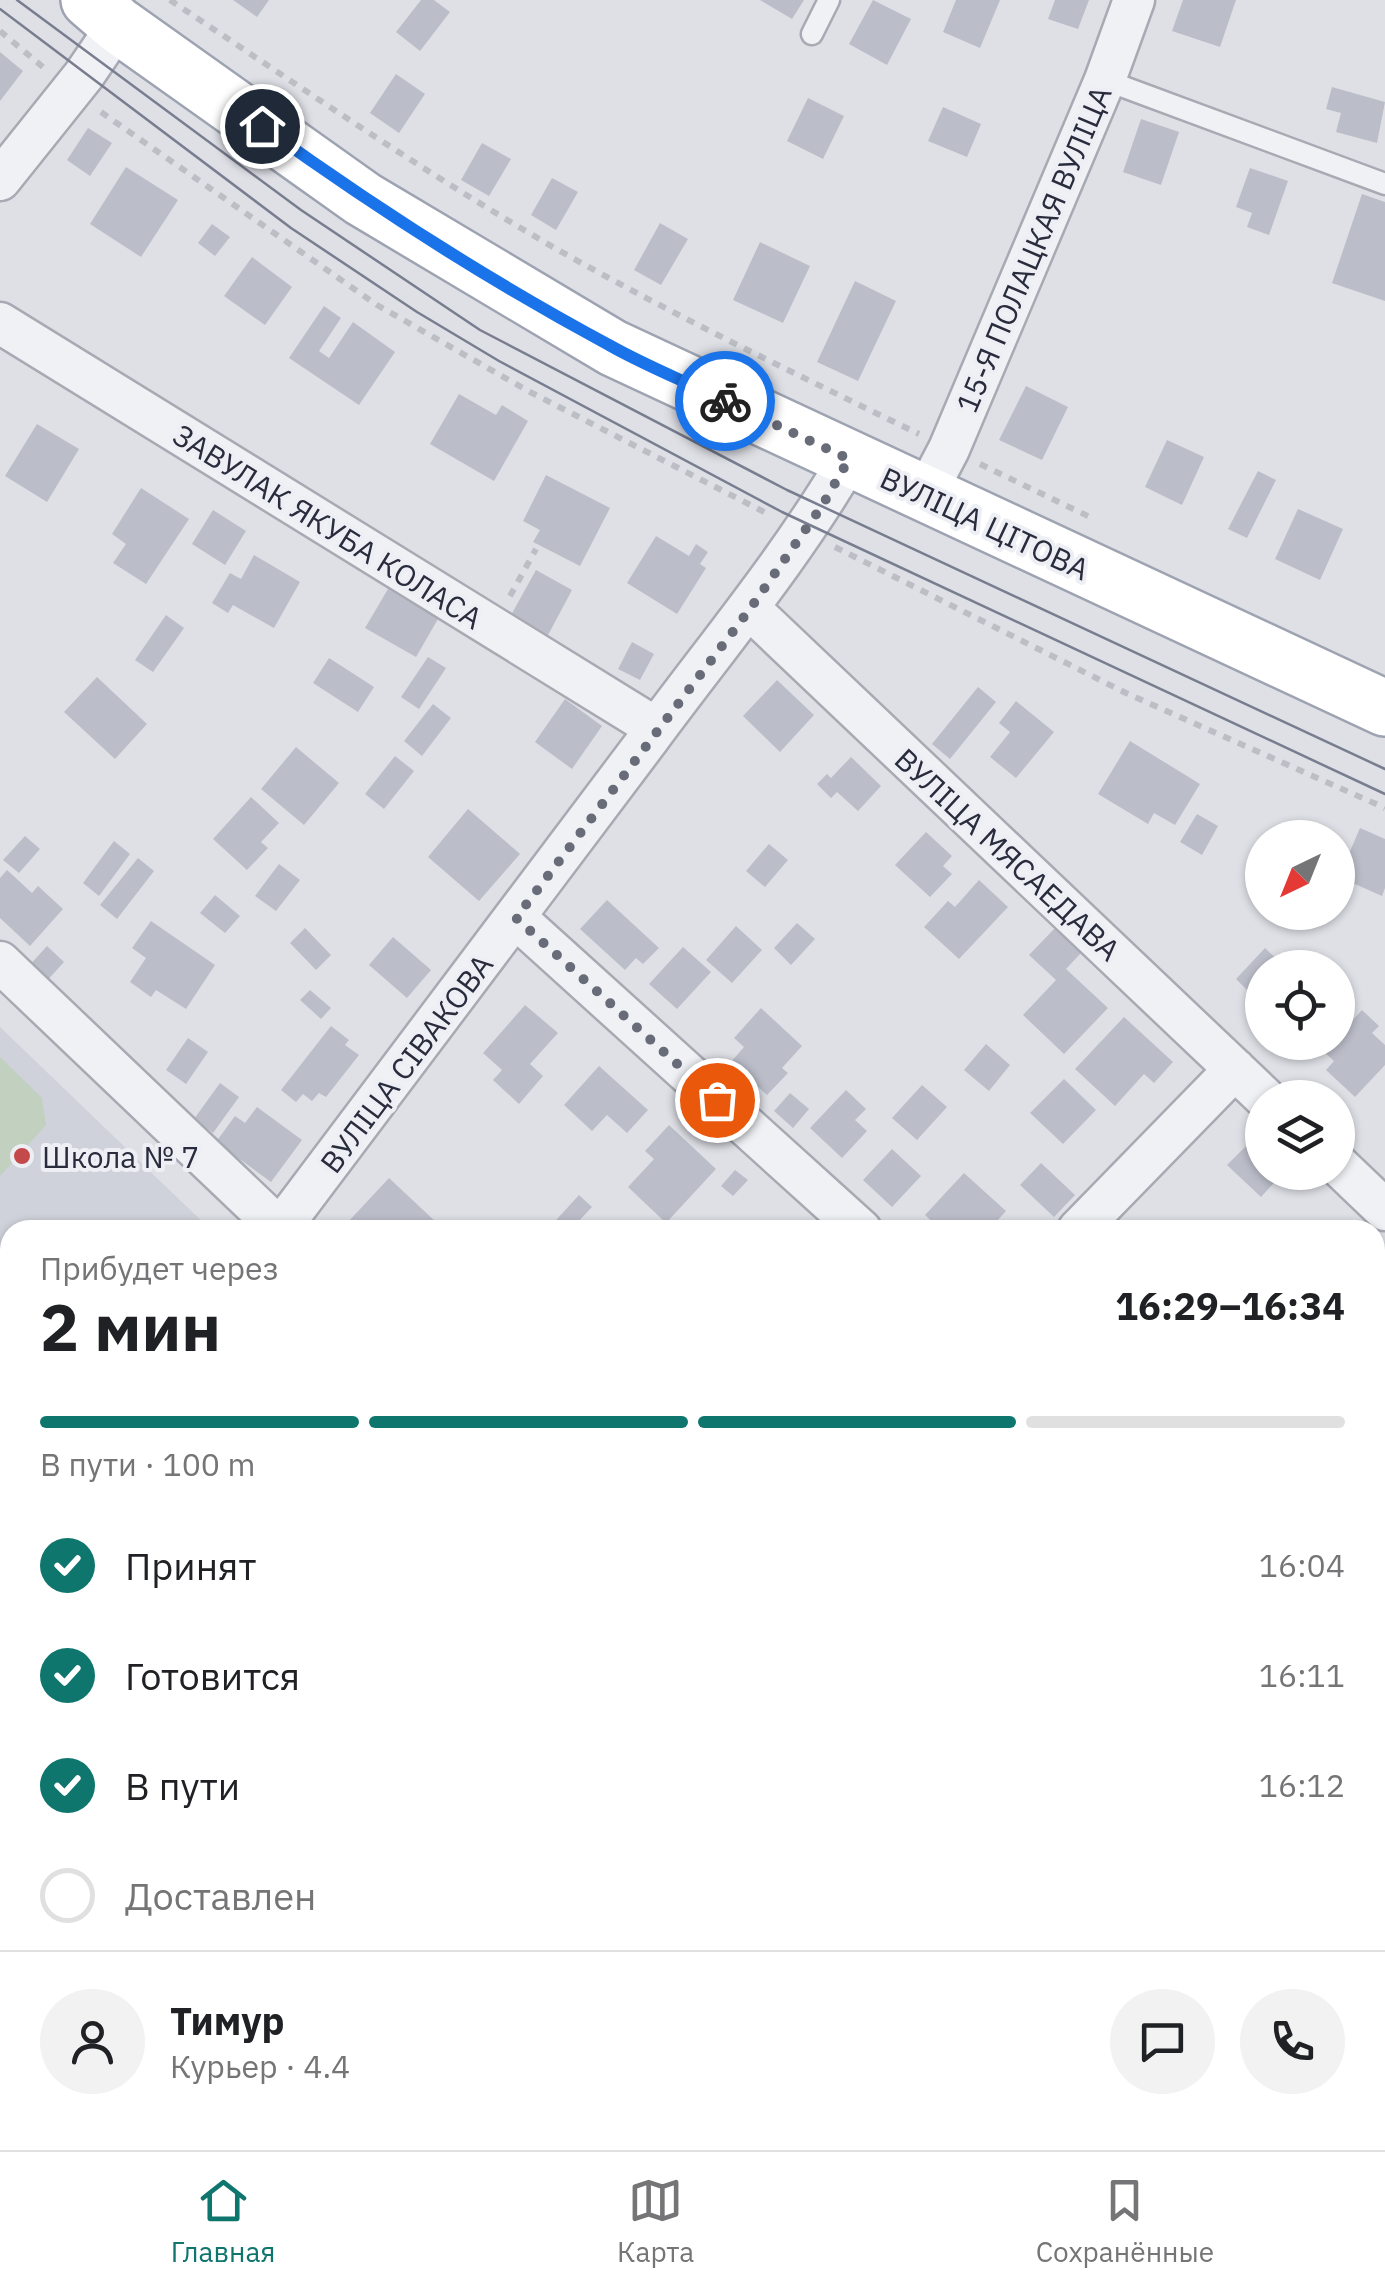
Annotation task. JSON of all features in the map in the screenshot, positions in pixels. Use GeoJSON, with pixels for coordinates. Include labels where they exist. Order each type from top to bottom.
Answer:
{"type":"FeatureCollection","features":[{"type":"Feature","properties":{"kind":"main road","name":"ВУЛІЦА ЦІТОВА"},"geometry":{"type":"LineString","coordinates":[[104,12],[363,199],[613,348],[849,459],[937,472],[1385,708]]}},
{"type":"Feature","properties":{"kind":"street","name":"15-Я ПОЛАЦКАЯ ВУЛІЦА"},"geometry":{"type":"LineString","coordinates":[[937,472],[1105,80],[1134,0]]}},
{"type":"Feature","properties":{"kind":"street"},"geometry":{"type":"LineString","coordinates":[[0,180],[72,91],[104,12]]}},
{"type":"Feature","properties":{"kind":"street","name":"ЗАВУЛАК ЯКУБА КОЛАСА"},"geometry":{"type":"LineString","coordinates":[[0,323],[656,728]]}},
{"type":"Feature","properties":{"kind":"street","name":"ВУЛІЦА СІВАКОВА"},"geometry":{"type":"LineString","coordinates":[[288,1220],[656,728],[750,609],[849,459]]}},
{"type":"Feature","properties":{"kind":"street","name":"ВУЛІЦА МЯСАЕДАВА"},"geometry":{"type":"LineString","coordinates":[[750,609],[1246,1080]]}},
{"type":"Feature","properties":{"kind":"street"},"geometry":{"type":"LineString","coordinates":[[516,918],[850,1220]]}},
{"type":"Feature","properties":{"kind":"street"},"geometry":{"type":"LineString","coordinates":[[0,962],[270,1220]]}},
{"type":"Feature","properties":{"kind":"street"},"geometry":{"type":"LineString","coordinates":[[1088,1220],[1235,1069]]}},
{"type":"Feature","properties":{"kind":"street"},"geometry":{"type":"LineString","coordinates":[[1355,1181],[1385,1210]]}},
{"type":"Feature","properties":{"kind":"lane"},"geometry":{"type":"LineString","coordinates":[[812,34],[829,0]]}},
{"type":"Feature","properties":{"kind":"lane"},"geometry":{"type":"LineString","coordinates":[[1105,80],[1385,184]]}},
{"type":"Feature","properties":{"kind":"path"},"geometry":{"type":"LineString","coordinates":[[170,0],[366,133],[559,250],[710,332],[937,472],[1109,526]]}},
{"type":"Feature","properties":{"kind":"path"},"geometry":{"type":"LineString","coordinates":[[0,31],[72,91],[378,304],[530,392],[731,497],[1126,693],[1385,808]]}},
{"type":"Feature","properties":{"kind":"path"},"geometry":{"type":"LineString","coordinates":[[492,627],[536,549]]}},
{"type":"Feature","properties":{"kind":"shaded area"},"geometry":{"type":"Polygon","coordinates":[[[0,1027],[201,1220],[0,1220],[0,1027]]]}},
{"type":"Feature","properties":{"kind":"green space"},"geometry":{"type":"Polygon","coordinates":[[[0,1057],[42,1098],[46,1125],[0,1176],[0,1057]]]}},
{"type":"Feature","properties":{"kind":"building"},"geometry":{"type":"Polygon","coordinates":[[[233,0],[269,0],[257,17],[233,0]]]}},
{"type":"Feature","properties":{"kind":"building"},"geometry":{"type":"Polygon","coordinates":[[[421,0],[434,0],[450,12],[420,51],[396,32],[421,0]]]}},
{"type":"Feature","properties":{"kind":"building"},"geometry":{"type":"Polygon","coordinates":[[[760,0],[804,0],[792,19],[760,0]]]}},
{"type":"Feature","properties":{"kind":"building"},"geometry":{"type":"Polygon","coordinates":[[[873,0],[911,19],[887,65],[849,44],[873,0]]]}},
{"type":"Feature","properties":{"kind":"building"},"geometry":{"type":"Polygon","coordinates":[[[956,0],[1000,0],[980,48],[943,32],[956,0]]]}},
{"type":"Feature","properties":{"kind":"building"},"geometry":{"type":"Polygon","coordinates":[[[1055,0],[1089,0],[1078,29],[1048,19],[1055,0]]]}},
{"type":"Feature","properties":{"kind":"building"},"geometry":{"type":"Polygon","coordinates":[[[1183,0],[1236,0],[1220,47],[1172,31],[1183,0]]]}},
{"type":"Feature","properties":{"kind":"building"},"geometry":{"type":"Polygon","coordinates":[[[0,52],[23,71],[0,101],[0,52]]]}},
{"type":"Feature","properties":{"kind":"building"},"geometry":{"type":"Polygon","coordinates":[[[396,74],[425,94],[399,133],[370,113],[396,74]]]}},
{"type":"Feature","properties":{"kind":"building"},"geometry":{"type":"Polygon","coordinates":[[[1332,87],[1385,102],[1377,143],[1336,132],[1341,113],[1326,109],[1332,87]]]}},
{"type":"Feature","properties":{"kind":"building"},"geometry":{"type":"Polygon","coordinates":[[[808,98],[844,116],[823,159],[787,141],[808,98]]]}},
{"type":"Feature","properties":{"kind":"building"},"geometry":{"type":"Polygon","coordinates":[[[943,107],[981,124],[967,157],[928,141],[943,107]]]}},
{"type":"Feature","properties":{"kind":"building"},"geometry":{"type":"Polygon","coordinates":[[[1141,119],[1179,132],[1161,185],[1123,172],[1141,119]]]}},
{"type":"Feature","properties":{"kind":"building"},"geometry":{"type":"Polygon","coordinates":[[[88,128],[112,143],[90,176],[67,160],[88,128]]]}},
{"type":"Feature","properties":{"kind":"building"},"geometry":{"type":"Polygon","coordinates":[[[482,143],[511,159],[489,196],[461,180],[482,143]]]}},
{"type":"Feature","properties":{"kind":"building"},"geometry":{"type":"Polygon","coordinates":[[[126,167],[178,200],[141,257],[90,224],[126,167]]]}},
{"type":"Feature","properties":{"kind":"building"},"geometry":{"type":"Polygon","coordinates":[[[1250,168],[1288,181],[1269,235],[1247,227],[1252,213],[1236,207],[1250,168]]]}},
{"type":"Feature","properties":{"kind":"building"},"geometry":{"type":"Polygon","coordinates":[[[552,178],[578,192],[556,230],[531,215],[552,178]]]}},
{"type":"Feature","properties":{"kind":"building"},"geometry":{"type":"Polygon","coordinates":[[[1362,194],[1385,202],[1385,301],[1332,283],[1362,194]]]}},
{"type":"Feature","properties":{"kind":"building"},"geometry":{"type":"Polygon","coordinates":[[[660,223],[688,239],[661,285],[634,270],[660,223]]]}},
{"type":"Feature","properties":{"kind":"building"},"geometry":{"type":"Polygon","coordinates":[[[212,224],[230,237],[215,256],[198,243],[212,224]]]}},
{"type":"Feature","properties":{"kind":"building"},"geometry":{"type":"Polygon","coordinates":[[[760,242],[810,266],[783,323],[733,300],[760,242]]]}},
{"type":"Feature","properties":{"kind":"building"},"geometry":{"type":"Polygon","coordinates":[[[252,257],[292,287],[265,325],[224,296],[252,257]]]}},
{"type":"Feature","properties":{"kind":"building"},"geometry":{"type":"Polygon","coordinates":[[[855,281],[896,301],[858,381],[817,362],[855,281]]]}},
{"type":"Feature","properties":{"kind":"building"},"geometry":{"type":"Polygon","coordinates":[[[324,306],[341,318],[319,351],[329,358],[353,322],[395,352],[359,405],[289,358],[324,306]]]}},
{"type":"Feature","properties":{"kind":"building"},"geometry":{"type":"Polygon","coordinates":[[[1026,386],[1068,407],[1042,460],[999,440],[1026,386]]]}},
{"type":"Feature","properties":{"kind":"building"},"geometry":{"type":"Polygon","coordinates":[[[459,394],[496,415],[502,405],[528,421],[494,481],[430,444],[459,394]]]}},
{"type":"Feature","properties":{"kind":"building"},"geometry":{"type":"Polygon","coordinates":[[[37,424],[79,449],[47,502],[5,476],[37,424]]]}},
{"type":"Feature","properties":{"kind":"building"},"geometry":{"type":"Polygon","coordinates":[[[1167,440],[1204,457],[1182,505],[1145,487],[1167,440]]]}},
{"type":"Feature","properties":{"kind":"building"},"geometry":{"type":"Polygon","coordinates":[[[1258,471],[1276,480],[1247,538],[1228,529],[1258,471]]]}},
{"type":"Feature","properties":{"kind":"building"},"geometry":{"type":"Polygon","coordinates":[[[546,475],[610,508],[580,566],[533,542],[540,530],[523,521],[546,475]]]}},
{"type":"Feature","properties":{"kind":"building"},"geometry":{"type":"Polygon","coordinates":[[[141,488],[189,519],[146,584],[113,563],[126,544],[112,534],[141,488]]]}},
{"type":"Feature","properties":{"kind":"building"},"geometry":{"type":"Polygon","coordinates":[[[1298,509],[1343,529],[1320,580],[1275,559],[1298,509]]]}},
{"type":"Feature","properties":{"kind":"building"},"geometry":{"type":"Polygon","coordinates":[[[213,510],[246,531],[225,565],[192,544],[213,510]]]}},
{"type":"Feature","properties":{"kind":"building"},"geometry":{"type":"Polygon","coordinates":[[[656,536],[689,556],[696,544],[708,552],[700,564],[706,568],[677,614],[627,583],[656,536]]]}},
{"type":"Feature","properties":{"kind":"building"},"geometry":{"type":"Polygon","coordinates":[[[254,555],[300,582],[274,628],[233,605],[228,613],[212,603],[230,573],[241,579],[254,555]]]}},
{"type":"Feature","properties":{"kind":"building"},"geometry":{"type":"Polygon","coordinates":[[[536,570],[572,590],[547,637],[510,617],[536,570]]]}},
{"type":"Feature","properties":{"kind":"building"},"geometry":{"type":"Polygon","coordinates":[[[388,589],[438,619],[416,657],[365,628],[388,589]]]}},
{"type":"Feature","properties":{"kind":"building"},"geometry":{"type":"Polygon","coordinates":[[[166,615],[184,628],[153,672],[135,660],[166,615]]]}},
{"type":"Feature","properties":{"kind":"building"},"geometry":{"type":"Polygon","coordinates":[[[632,642],[654,654],[640,680],[618,669],[632,642]]]}},
{"type":"Feature","properties":{"kind":"building"},"geometry":{"type":"Polygon","coordinates":[[[428,657],[446,668],[419,709],[401,697],[428,657]]]}},
{"type":"Feature","properties":{"kind":"building"},"geometry":{"type":"Polygon","coordinates":[[[329,658],[374,687],[358,712],[313,683],[329,658]]]}},
{"type":"Feature","properties":{"kind":"building"},"geometry":{"type":"Polygon","coordinates":[[[97,677],[147,724],[115,759],[64,712],[97,677]]]}},
{"type":"Feature","properties":{"kind":"building"},"geometry":{"type":"Polygon","coordinates":[[[777,680],[814,715],[780,752],[743,716],[777,680]]]}},
{"type":"Feature","properties":{"kind":"building"},"geometry":{"type":"Polygon","coordinates":[[[978,687],[996,702],[950,759],[932,744],[978,687]]]}},
{"type":"Feature","properties":{"kind":"building"},"geometry":{"type":"Polygon","coordinates":[[[565,699],[602,726],[572,769],[535,742],[565,699]]]}},
{"type":"Feature","properties":{"kind":"building"},"geometry":{"type":"Polygon","coordinates":[[[1016,701],[1054,732],[1016,778],[990,757],[1010,732],[999,723],[1016,701]]]}},
{"type":"Feature","properties":{"kind":"building"},"geometry":{"type":"Polygon","coordinates":[[[433,704],[451,718],[422,756],[404,741],[433,704]]]}},
{"type":"Feature","properties":{"kind":"building"},"geometry":{"type":"Polygon","coordinates":[[[1130,741],[1200,784],[1175,825],[1154,813],[1148,824],[1098,794],[1130,741]]]}},
{"type":"Feature","properties":{"kind":"building"},"geometry":{"type":"Polygon","coordinates":[[[296,747],[339,783],[304,825],[261,789],[296,747]]]}},
{"type":"Feature","properties":{"kind":"building"},"geometry":{"type":"Polygon","coordinates":[[[395,756],[414,771],[384,809],[365,794],[395,756]]]}},
{"type":"Feature","properties":{"kind":"building"},"geometry":{"type":"Polygon","coordinates":[[[851,757],[881,786],[858,811],[837,792],[831,798],[817,784],[827,774],[831,778],[851,757]]]}},
{"type":"Feature","properties":{"kind":"building"},"geometry":{"type":"Polygon","coordinates":[[[251,797],[279,823],[261,842],[268,848],[247,870],[213,839],[251,797]]]}},
{"type":"Feature","properties":{"kind":"building"},"geometry":{"type":"Polygon","coordinates":[[[468,809],[520,854],[479,901],[428,857],[468,809]]]}},
{"type":"Feature","properties":{"kind":"building"},"geometry":{"type":"Polygon","coordinates":[[[1197,814],[1218,826],[1202,855],[1180,842],[1197,814]]]}},
{"type":"Feature","properties":{"kind":"building"},"geometry":{"type":"Polygon","coordinates":[[[1360,828],[1385,839],[1382,896],[1355,884],[1355,840],[1360,828]]]}},
{"type":"Feature","properties":{"kind":"building"},"geometry":{"type":"Polygon","coordinates":[[[926,832],[952,856],[943,866],[952,874],[930,897],[895,865],[926,832]]]}},
{"type":"Feature","properties":{"kind":"building"},"geometry":{"type":"Polygon","coordinates":[[[25,836],[40,849],[19,873],[3,860],[25,836]]]}},
{"type":"Feature","properties":{"kind":"building"},"geometry":{"type":"Polygon","coordinates":[[[114,841],[130,854],[99,896],[83,883],[114,841]]]}},
{"type":"Feature","properties":{"kind":"building"},"geometry":{"type":"Polygon","coordinates":[[[769,844],[788,860],[765,887],[746,871],[769,844]]]}},
{"type":"Feature","properties":{"kind":"building"},"geometry":{"type":"Polygon","coordinates":[[[138,858],[154,871],[117,919],[100,905],[138,858]]]}},
{"type":"Feature","properties":{"kind":"building"},"geometry":{"type":"Polygon","coordinates":[[[279,864],[300,880],[276,911],[255,896],[279,864]]]}},
{"type":"Feature","properties":{"kind":"building"},"geometry":{"type":"Polygon","coordinates":[[[7,870],[32,893],[38,886],[63,909],[30,946],[0,918],[0,878],[7,870]]]}},
{"type":"Feature","properties":{"kind":"building"},"geometry":{"type":"Polygon","coordinates":[[[979,880],[1008,907],[959,959],[924,927],[948,901],[955,907],[979,880]]]}},
{"type":"Feature","properties":{"kind":"building"},"geometry":{"type":"Polygon","coordinates":[[[215,895],[240,916],[225,933],[200,913],[215,895]]]}},
{"type":"Feature","properties":{"kind":"building"},"geometry":{"type":"Polygon","coordinates":[[[607,900],[659,948],[643,964],[636,958],[625,970],[580,929],[607,900]]]}},
{"type":"Feature","properties":{"kind":"building"},"geometry":{"type":"Polygon","coordinates":[[[151,921],[215,965],[186,1009],[156,990],[151,997],[130,982],[146,958],[132,948],[151,921]]]}},
{"type":"Feature","properties":{"kind":"building"},"geometry":{"type":"Polygon","coordinates":[[[797,923],[815,939],[791,965],[774,948],[797,923]]]}},
{"type":"Feature","properties":{"kind":"building"},"geometry":{"type":"Polygon","coordinates":[[[736,926],[762,950],[732,983],[706,960],[736,926]]]}},
{"type":"Feature","properties":{"kind":"building"},"geometry":{"type":"Polygon","coordinates":[[[305,928],[331,955],[316,970],[290,943],[305,928]]]}},
{"type":"Feature","properties":{"kind":"building"},"geometry":{"type":"Polygon","coordinates":[[[1055,928],[1081,953],[1066,969],[1108,1008],[1064,1054],[1023,1015],[1056,980],[1029,955],[1055,928]]]}},
{"type":"Feature","properties":{"kind":"building"},"geometry":{"type":"Polygon","coordinates":[[[393,937],[431,970],[407,998],[369,965],[393,937]]]}},
{"type":"Feature","properties":{"kind":"building"},"geometry":{"type":"Polygon","coordinates":[[[47,946],[64,962],[44,984],[27,968],[47,946]]]}},
{"type":"Feature","properties":{"kind":"building"},"geometry":{"type":"Polygon","coordinates":[[[683,947],[711,972],[677,1009],[649,984],[683,947]]]}},
{"type":"Feature","properties":{"kind":"building"},"geometry":{"type":"Polygon","coordinates":[[[1245,969],[1245,988],[1236,979],[1245,969]]]}},
{"type":"Feature","properties":{"kind":"building"},"geometry":{"type":"Polygon","coordinates":[[[310,990],[331,1008],[321,1019],[300,1000],[310,990]]]}},
{"type":"Feature","properties":{"kind":"building"},"geometry":{"type":"Polygon","coordinates":[[[525,1005],[558,1033],[530,1064],[543,1076],[519,1104],[493,1080],[502,1070],[483,1053],[525,1005]]]}},
{"type":"Feature","properties":{"kind":"building"},"geometry":{"type":"Polygon","coordinates":[[[761,1008],[802,1046],[782,1068],[788,1073],[767,1095],[731,1062],[744,1047],[734,1038],[761,1008]]]}},
{"type":"Feature","properties":{"kind":"building"},"geometry":{"type":"Polygon","coordinates":[[[1362,1010],[1379,1026],[1372,1033],[1385,1045],[1385,1065],[1355,1097],[1355,1080],[1337,1080],[1326,1070],[1333,1060],[1355,1060],[1355,1018],[1362,1010]]]}},
{"type":"Feature","properties":{"kind":"building"},"geometry":{"type":"Polygon","coordinates":[[[1124,1017],[1173,1062],[1154,1083],[1144,1074],[1115,1106],[1075,1069],[1124,1017]]]}},
{"type":"Feature","properties":{"kind":"building"},"geometry":{"type":"Polygon","coordinates":[[[331,1026],[349,1040],[345,1045],[359,1055],[326,1097],[319,1093],[312,1101],[303,1094],[296,1102],[281,1090],[331,1026]]]}},
{"type":"Feature","properties":{"kind":"building"},"geometry":{"type":"Polygon","coordinates":[[[188,1038],[208,1052],[186,1084],[166,1070],[188,1038]]]}},
{"type":"Feature","properties":{"kind":"building"},"geometry":{"type":"Polygon","coordinates":[[[986,1044],[1010,1065],[989,1091],[964,1070],[986,1044]]]}},
{"type":"Feature","properties":{"kind":"building"},"geometry":{"type":"Polygon","coordinates":[[[599,1066],[648,1110],[627,1133],[607,1115],[592,1131],[564,1105],[599,1066]]]}},
{"type":"Feature","properties":{"kind":"building"},"geometry":{"type":"Polygon","coordinates":[[[1064,1079],[1096,1110],[1063,1144],[1030,1113],[1064,1079]]]}},
{"type":"Feature","properties":{"kind":"building"},"geometry":{"type":"Polygon","coordinates":[[[220,1083],[239,1097],[213,1133],[194,1119],[220,1083]]]}},
{"type":"Feature","properties":{"kind":"building"},"geometry":{"type":"Polygon","coordinates":[[[922,1085],[947,1107],[917,1140],[892,1118],[922,1085]]]}},
{"type":"Feature","properties":{"kind":"building"},"geometry":{"type":"Polygon","coordinates":[[[846,1090],[866,1109],[855,1120],[867,1131],[842,1158],[810,1128],[846,1090]]]}},
{"type":"Feature","properties":{"kind":"building"},"geometry":{"type":"Polygon","coordinates":[[[790,1093],[809,1109],[793,1128],[774,1111],[790,1093]]]}},
{"type":"Feature","properties":{"kind":"building"},"geometry":{"type":"Polygon","coordinates":[[[257,1107],[302,1140],[271,1182],[216,1142],[235,1116],[245,1123],[257,1107]]]}},
{"type":"Feature","properties":{"kind":"building"},"geometry":{"type":"Polygon","coordinates":[[[669,1125],[716,1169],[669,1220],[663,1220],[628,1187],[654,1159],[645,1151],[669,1125]]]}},
{"type":"Feature","properties":{"kind":"building"},"geometry":{"type":"Polygon","coordinates":[[[1245,1147],[1245,1182],[1227,1165],[1245,1147]]]}},
{"type":"Feature","properties":{"kind":"building"},"geometry":{"type":"Polygon","coordinates":[[[892,1149],[921,1176],[892,1207],[863,1180],[892,1149]]]}},
{"type":"Feature","properties":{"kind":"building"},"geometry":{"type":"Polygon","coordinates":[[[1041,1163],[1075,1195],[1054,1217],[1020,1185],[1041,1163]]]}},
{"type":"Feature","properties":{"kind":"building"},"geometry":{"type":"Polygon","coordinates":[[[735,1170],[748,1180],[733,1196],[721,1186],[735,1170]]]}},
{"type":"Feature","properties":{"kind":"building"},"geometry":{"type":"Polygon","coordinates":[[[964,1173],[1006,1211],[998,1220],[930,1220],[925,1215],[964,1173]]]}},
{"type":"Feature","properties":{"kind":"building"},"geometry":{"type":"Polygon","coordinates":[[[389,1178],[434,1220],[350,1220],[389,1178]]]}},
{"type":"Feature","properties":{"kind":"building"},"geometry":{"type":"Polygon","coordinates":[[[579,1195],[592,1207],[580,1220],[556,1220],[579,1195]]]}},
{"type":"Feature","properties":{"kind":"tram line"},"geometry":{"type":"LineString","coordinates":[[17,0],[301,210],[480,330],[787,490],[1385,769]]}},
{"type":"Feature","properties":{"kind":"tram line"},"geometry":{"type":"LineString","coordinates":[[0,9],[291,228],[499,361],[782,512],[1385,794]]}},
{"type":"Feature","properties":{"kind":"way so far"},"geometry":{"type":"LineString","coordinates":[[717,1100],[516,918],[656,728],[750,609],[822,506],[849,459],[725,401]]}},
{"type":"Feature","properties":{"kind":"place","name":"Школа № 7"},"geometry":{"type":"Point","coordinates":[22,1156]}},
{"type":"Feature","properties":{"kind":"route"},"geometry":{"type":"LineString","coordinates":[[262,126],[363,199],[524,298],[613,348],[725,401]]}}]}
